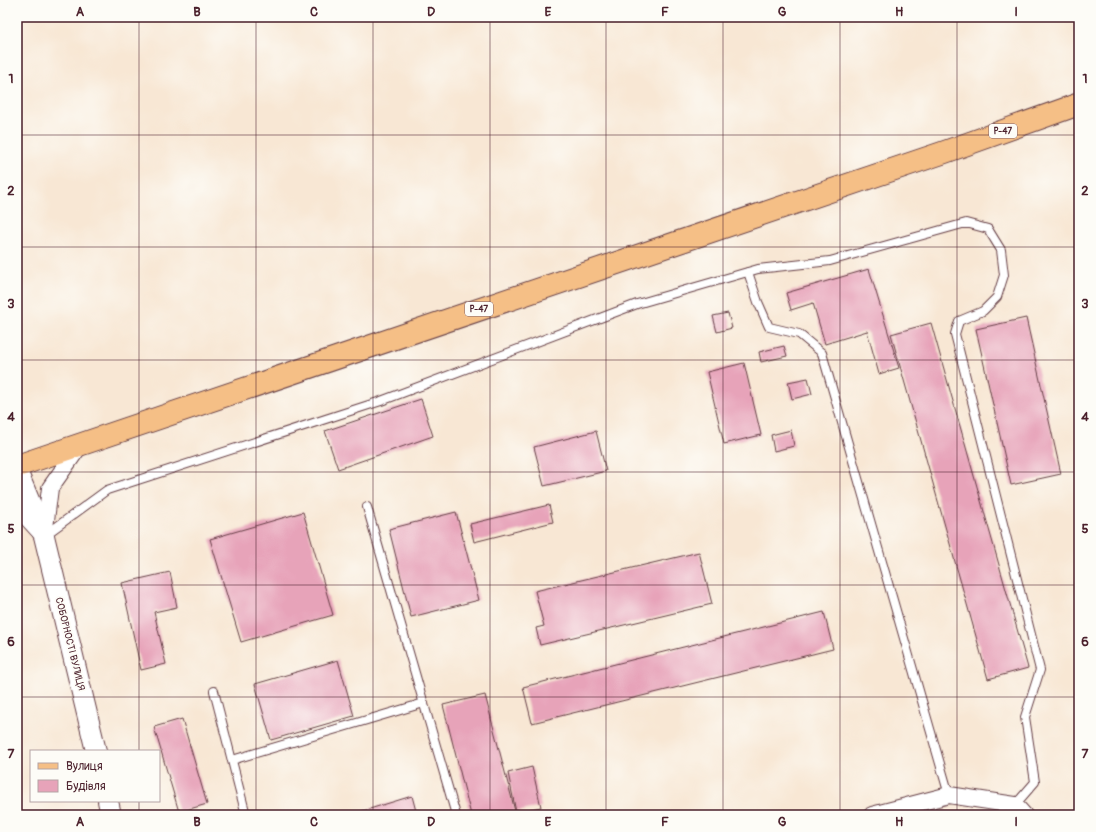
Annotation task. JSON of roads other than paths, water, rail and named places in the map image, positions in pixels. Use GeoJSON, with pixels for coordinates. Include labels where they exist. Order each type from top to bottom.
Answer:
{"type":"FeatureCollection","features":[{"type":"Feature","properties":{"kind":"main road","name":"Р-47"},"geometry":{"type":"LineString","coordinates":[[17,466],[942,153],[1071,107]]}},
{"type":"Feature","properties":{"kind":"street"},"geometry":{"type":"LineString","coordinates":[[44,536],[50,488],[81,444]]}},
{"type":"Feature","properties":{"kind":"street","name":"СОБОРНОСТІ ВУЛИЦЯ"},"geometry":{"type":"LineString","coordinates":[[17,471],[44,536],[96,750]]}},
{"type":"Feature","properties":{"kind":"street"},"geometry":{"type":"LineString","coordinates":[[17,507],[44,536]]}},
{"type":"Feature","properties":{"kind":"street"},"geometry":{"type":"LineString","coordinates":[[872,815],[949,795],[1020,810]]}},
{"type":"Feature","properties":{"kind":"street"},"geometry":{"type":"LineString","coordinates":[[108,802],[111,815]]}},
{"type":"Feature","properties":{"kind":"lane"},"geometry":{"type":"LineString","coordinates":[[44,536],[108,490],[381,401],[637,304],[758,269],[830,261],[966,223],[988,229],[1001,250],[1004,275],[997,297],[983,311],[959,321],[955,334],[1040,670],[1025,717],[1035,782],[1020,810]]}},
{"type":"Feature","properties":{"kind":"lane"},"geometry":{"type":"LineString","coordinates":[[748,272],[758,302],[769,327],[799,334],[822,353],[949,795]]}},
{"type":"Feature","properties":{"kind":"lane"},"geometry":{"type":"LineString","coordinates":[[367,507],[456,815]]}},
{"type":"Feature","properties":{"kind":"lane"},"geometry":{"type":"LineString","coordinates":[[214,691],[246,815]]}},
{"type":"Feature","properties":{"kind":"lane"},"geometry":{"type":"LineString","coordinates":[[232,760],[424,703]]}}]}
